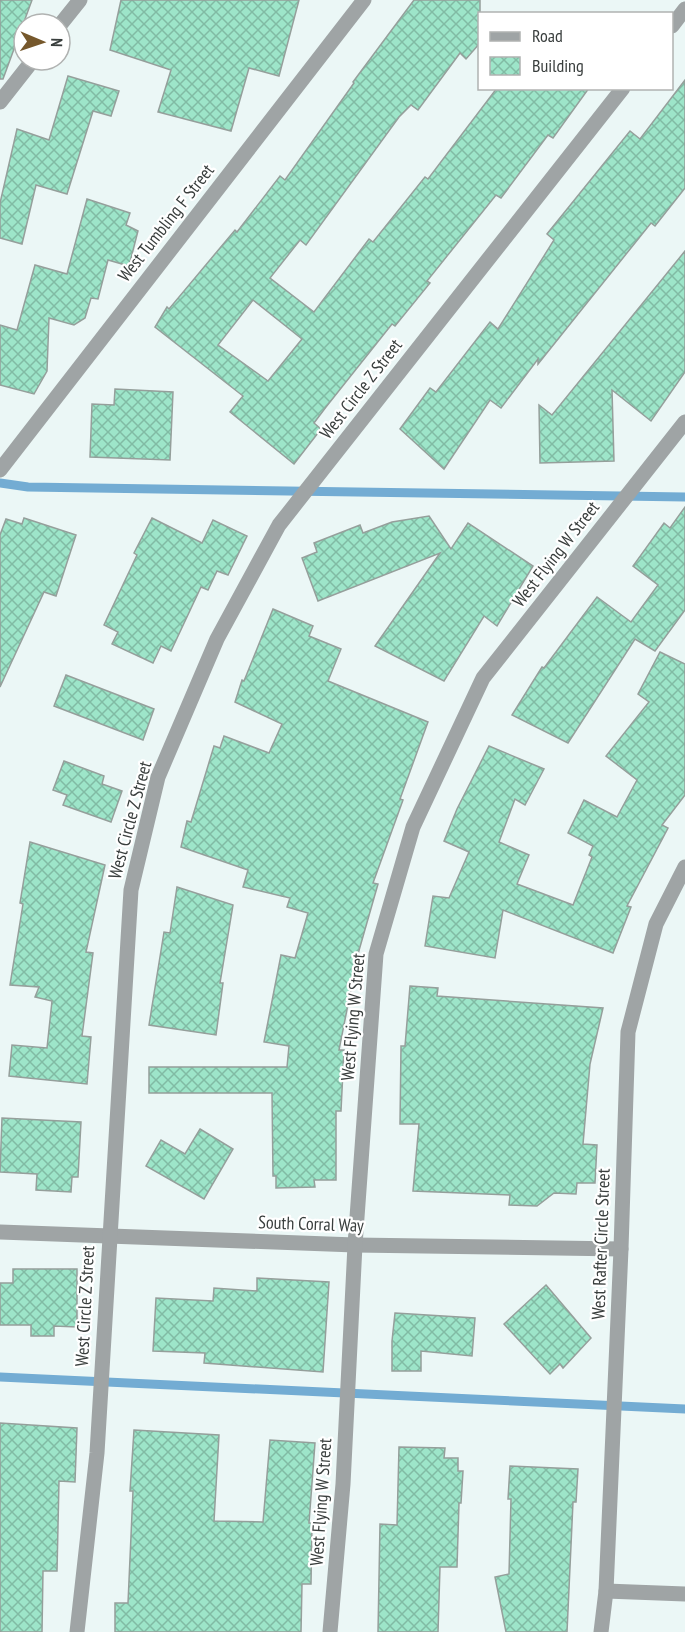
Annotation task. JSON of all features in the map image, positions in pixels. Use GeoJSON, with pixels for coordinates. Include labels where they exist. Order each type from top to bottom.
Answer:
{"type":"FeatureCollection","features":[{"type":"Feature","properties":{"kind":"street"},"geometry":{"type":"LineString","coordinates":[[70,12],[80,0]]}},
{"type":"Feature","properties":{"kind":"street","name":"West Tumbling F Street"},"geometry":{"type":"LineString","coordinates":[[0,470],[364,0]]}},
{"type":"Feature","properties":{"kind":"street"},"geometry":{"type":"LineString","coordinates":[[673,26],[685,9]]}},
{"type":"Feature","properties":{"kind":"street"},"geometry":{"type":"LineString","coordinates":[[0,102],[24,72]]}},
{"type":"Feature","properties":{"kind":"street","name":"West Circle Z Street"},"geometry":{"type":"LineString","coordinates":[[76,1632],[97,1454],[131,890],[158,777],[217,639],[279,525],[621,90]]}},
{"type":"Feature","properties":{"kind":"street","name":"West Flying W Street"},"geometry":{"type":"LineString","coordinates":[[330,1632],[343,1484],[355,1245],[376,954],[413,827],[483,678],[685,423]]}},
{"type":"Feature","properties":{"kind":"street","name":"West Rafter Circle Street"},"geometry":{"type":"LineString","coordinates":[[601,1632],[606,1591],[628,1032],[656,924],[685,867]]}},
{"type":"Feature","properties":{"kind":"street","name":"South Corral Way"},"geometry":{"type":"LineString","coordinates":[[0,1232],[355,1245],[621,1249]]}},
{"type":"Feature","properties":{"kind":"street"},"geometry":{"type":"LineString","coordinates":[[606,1591],[685,1594]]}},
{"type":"Feature","properties":{"kind":"building"},"geometry":{"type":"Polygon","coordinates":[[[0,0],[32,0],[28,12],[12,12],[12,54],[3,79],[0,79],[0,0]]]}},
{"type":"Feature","properties":{"kind":"building"},"geometry":{"type":"Polygon","coordinates":[[[121,0],[299,0],[279,76],[249,68],[231,131],[158,112],[171,70],[110,50],[121,0]]]}},
{"type":"Feature","properties":{"kind":"building"},"geometry":{"type":"Polygon","coordinates":[[[414,0],[480,0],[478,45],[466,59],[460,53],[418,110],[411,105],[399,117],[306,245],[300,240],[270,278],[314,312],[369,239],[373,242],[425,177],[428,179],[495,90],[588,90],[553,138],[548,135],[501,198],[496,195],[427,281],[430,283],[395,326],[392,324],[326,407],[314,423],[321,429],[294,464],[230,412],[243,396],[155,327],[167,307],[169,309],[235,230],[237,232],[280,176],[285,180],[414,0]],[[253,300],[218,345],[268,381],[302,339],[253,300]]]}},
{"type":"Feature","properties":{"kind":"building"},"geometry":{"type":"Polygon","coordinates":[[[68,76],[119,91],[111,116],[93,111],[67,194],[36,185],[22,244],[0,238],[0,203],[17,129],[49,140],[68,76]]]}},
{"type":"Feature","properties":{"kind":"building"},"geometry":{"type":"Polygon","coordinates":[[[685,80],[685,188],[655,226],[651,223],[538,364],[538,359],[501,408],[490,400],[444,469],[400,429],[430,388],[436,392],[490,322],[498,329],[554,240],[547,234],[630,131],[640,139],[685,80]]]}},
{"type":"Feature","properties":{"kind":"building"},"geometry":{"type":"Polygon","coordinates":[[[87,199],[130,213],[126,225],[138,231],[129,266],[108,260],[98,299],[91,298],[85,318],[74,325],[49,318],[47,371],[34,394],[0,385],[0,325],[17,330],[35,265],[67,274],[87,199]]]}},
{"type":"Feature","properties":{"kind":"building"},"geometry":{"type":"Polygon","coordinates":[[[685,251],[685,372],[651,421],[612,390],[614,461],[540,463],[539,405],[552,415],[685,251]]]}},
{"type":"Feature","properties":{"kind":"building"},"geometry":{"type":"Polygon","coordinates":[[[115,389],[173,392],[170,460],[90,457],[92,404],[114,405],[115,389]]]}},
{"type":"Feature","properties":{"kind":"building"},"geometry":{"type":"Polygon","coordinates":[[[685,507],[685,610],[655,651],[635,639],[568,743],[512,715],[542,667],[544,668],[597,597],[631,622],[658,585],[633,566],[664,523],[670,528],[685,507]]]}},
{"type":"Feature","properties":{"kind":"building"},"geometry":{"type":"Polygon","coordinates":[[[429,516],[451,549],[468,523],[533,566],[497,626],[484,616],[444,681],[375,646],[440,553],[318,601],[302,558],[317,552],[314,543],[360,525],[363,533],[392,522],[429,516]]]}},
{"type":"Feature","properties":{"kind":"building"},"geometry":{"type":"Polygon","coordinates":[[[24,518],[76,535],[56,596],[44,592],[0,687],[0,535],[6,519],[22,524],[24,518]]]}},
{"type":"Feature","properties":{"kind":"building"},"geometry":{"type":"Polygon","coordinates":[[[152,518],[202,543],[213,520],[247,536],[228,575],[217,571],[208,590],[201,587],[171,651],[161,646],[153,663],[112,644],[118,632],[104,625],[137,555],[134,553],[152,518]]]}},
{"type":"Feature","properties":{"kind":"building"},"geometry":{"type":"Polygon","coordinates":[[[273,609],[313,626],[309,636],[341,649],[328,681],[428,722],[373,883],[378,884],[358,954],[339,1050],[344,1050],[341,1111],[336,1111],[336,1180],[314,1180],[315,1187],[276,1188],[276,1176],[273,1176],[272,1093],[149,1093],[149,1067],[287,1067],[289,1046],[264,1042],[281,955],[295,958],[308,913],[287,907],[290,898],[243,887],[248,870],[181,847],[187,821],[191,822],[214,746],[220,748],[224,736],[269,753],[282,724],[235,702],[242,680],[244,681],[273,609]]]}},
{"type":"Feature","properties":{"kind":"building"},"geometry":{"type":"Polygon","coordinates":[[[660,652],[685,664],[685,795],[662,825],[668,828],[627,906],[631,907],[613,953],[503,910],[495,958],[425,946],[433,896],[449,898],[469,852],[444,841],[457,809],[489,746],[544,769],[525,805],[515,799],[499,842],[529,855],[517,884],[573,905],[592,857],[589,855],[593,846],[568,833],[584,800],[617,817],[637,780],[606,756],[649,702],[638,694],[660,652]]]}},
{"type":"Feature","properties":{"kind":"building"},"geometry":{"type":"Polygon","coordinates":[[[66,675],[154,709],[143,740],[54,706],[66,675]]]}},
{"type":"Feature","properties":{"kind":"building"},"geometry":{"type":"Polygon","coordinates":[[[64,761],[104,776],[102,784],[122,791],[111,822],[63,805],[67,795],[53,790],[64,761]]]}},
{"type":"Feature","properties":{"kind":"building"},"geometry":{"type":"Polygon","coordinates":[[[30,842],[105,865],[86,952],[93,953],[82,1036],[91,1037],[87,1084],[9,1076],[12,1045],[47,1048],[52,1001],[35,997],[39,987],[10,985],[30,842]]]}},
{"type":"Feature","properties":{"kind":"building"},"geometry":{"type":"Polygon","coordinates":[[[177,887],[233,905],[220,983],[223,983],[216,1035],[149,1025],[164,932],[170,933],[177,887]]]}},
{"type":"Feature","properties":{"kind":"building"},"geometry":{"type":"Polygon","coordinates":[[[410,986],[438,988],[437,996],[603,1008],[590,1064],[583,1144],[597,1145],[595,1183],[577,1183],[576,1194],[554,1193],[537,1206],[509,1205],[510,1195],[413,1191],[419,1124],[400,1124],[401,1046],[405,1046],[410,986]]]}},
{"type":"Feature","properties":{"kind":"building"},"geometry":{"type":"Polygon","coordinates":[[[2,1118],[81,1122],[78,1177],[72,1177],[71,1192],[36,1190],[37,1174],[0,1172],[2,1118]]]}},
{"type":"Feature","properties":{"kind":"building"},"geometry":{"type":"Polygon","coordinates":[[[200,1129],[233,1149],[204,1199],[146,1166],[161,1140],[185,1154],[200,1129]]]}},
{"type":"Feature","properties":{"kind":"building"},"geometry":{"type":"Polygon","coordinates":[[[13,1269],[77,1269],[77,1327],[54,1326],[54,1336],[31,1336],[31,1325],[0,1325],[0,1283],[13,1283],[13,1269]]]}},
{"type":"Feature","properties":{"kind":"building"},"geometry":{"type":"Polygon","coordinates":[[[257,1278],[329,1282],[323,1372],[204,1363],[205,1353],[153,1351],[156,1298],[213,1301],[214,1288],[257,1291],[257,1278]]]}},
{"type":"Feature","properties":{"kind":"building"},"geometry":{"type":"Polygon","coordinates":[[[546,1285],[591,1338],[563,1368],[560,1364],[550,1374],[504,1324],[546,1285]]]}},
{"type":"Feature","properties":{"kind":"building"},"geometry":{"type":"Polygon","coordinates":[[[395,1313],[475,1318],[472,1356],[421,1351],[421,1371],[392,1371],[395,1313]]]}},
{"type":"Feature","properties":{"kind":"building"},"geometry":{"type":"Polygon","coordinates":[[[0,1423],[77,1428],[75,1482],[59,1481],[57,1571],[43,1571],[42,1632],[0,1632],[0,1423]]]}},
{"type":"Feature","properties":{"kind":"building"},"geometry":{"type":"Polygon","coordinates":[[[134,1430],[219,1435],[214,1521],[263,1522],[270,1440],[315,1443],[309,1523],[312,1523],[311,1584],[302,1584],[301,1632],[115,1632],[115,1603],[128,1603],[133,1491],[130,1491],[134,1430]]]}},
{"type":"Feature","properties":{"kind":"building"},"geometry":{"type":"Polygon","coordinates":[[[399,1447],[445,1448],[444,1458],[458,1458],[458,1471],[463,1471],[461,1503],[459,1503],[457,1567],[440,1567],[438,1632],[378,1632],[380,1524],[397,1525],[399,1447]]]}},
{"type":"Feature","properties":{"kind":"building"},"geometry":{"type":"Polygon","coordinates":[[[510,1466],[578,1469],[576,1502],[573,1502],[567,1632],[506,1632],[495,1577],[509,1574],[510,1466]]]}},
{"type":"Feature","properties":{"kind":"waterway"},"geometry":{"type":"LineString","coordinates":[[0,483],[28,487],[685,497]]}},
{"type":"Feature","properties":{"kind":"waterway"},"geometry":{"type":"LineString","coordinates":[[0,1377],[685,1409]]}}]}
